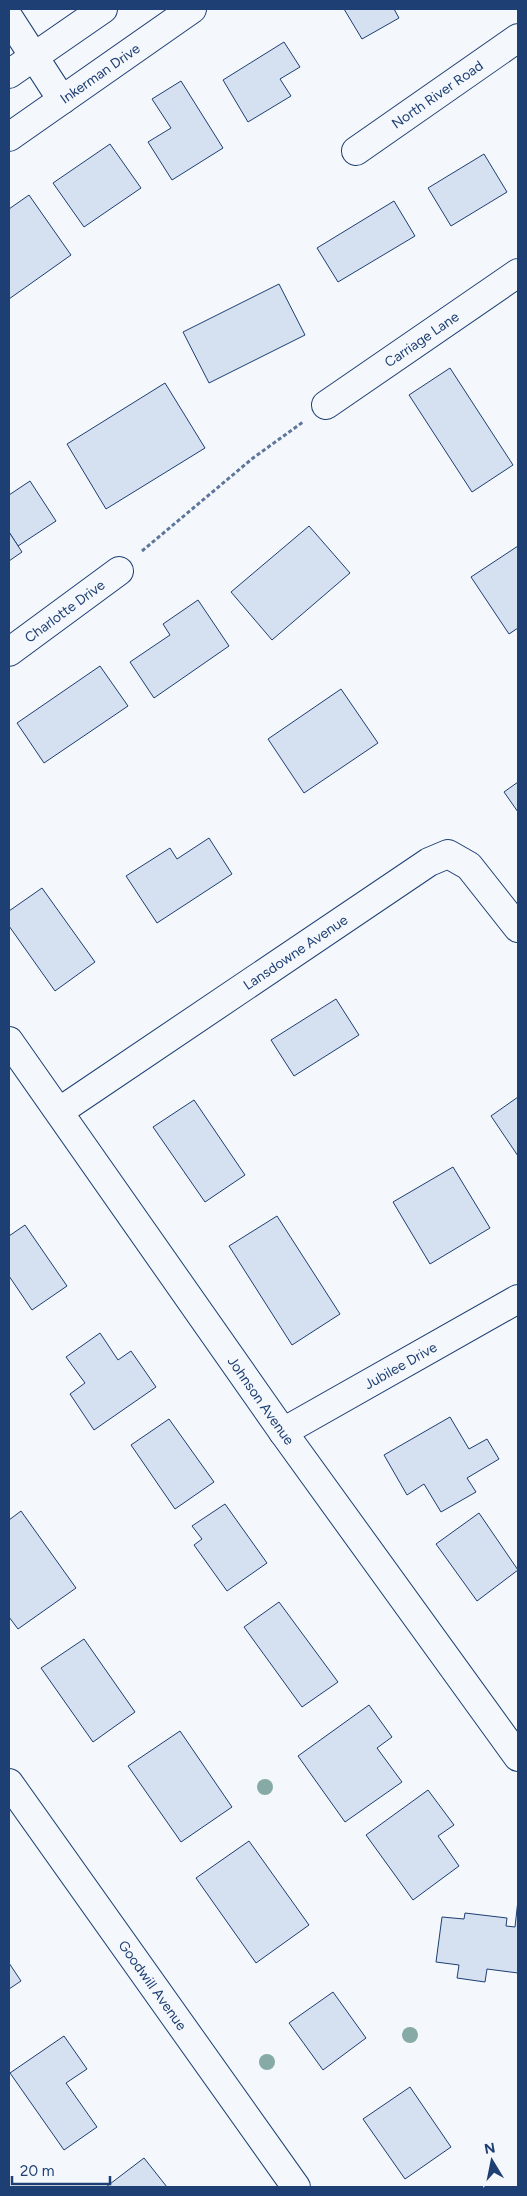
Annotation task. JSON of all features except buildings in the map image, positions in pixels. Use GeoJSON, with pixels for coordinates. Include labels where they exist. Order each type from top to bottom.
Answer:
{"type":"FeatureCollection","features":[{"type":"Feature","properties":{"kind":"street"},"geometry":{"type":"LineString","coordinates":[[9,74],[103,9]]}},
{"type":"Feature","properties":{"kind":"street","name":"Inkerman Drive"},"geometry":{"type":"LineString","coordinates":[[9,137],[192,9]]}},
{"type":"Feature","properties":{"kind":"street"},"geometry":{"type":"LineString","coordinates":[[9,18],[62,100]]}},
{"type":"Feature","properties":{"kind":"street","name":"North River Road"},"geometry":{"type":"LineString","coordinates":[[356,151],[518,38]]}},
{"type":"Feature","properties":{"kind":"street","name":"Carriage Lane"},"geometry":{"type":"LineString","coordinates":[[326,405],[518,273]]}},
{"type":"Feature","properties":{"kind":"street","name":"Charlotte Drive"},"geometry":{"type":"LineString","coordinates":[[9,652],[119,571]]}},
{"type":"Feature","properties":{"kind":"street","name":"Lansdowne Avenue"},"geometry":{"type":"LineString","coordinates":[[60,1112],[429,862],[448,854],[469,866],[518,928]]}},
{"type":"Feature","properties":{"kind":"street","name":"Johnson Avenue"},"geometry":{"type":"LineString","coordinates":[[9,1041],[283,1432],[518,1757]]}},
{"type":"Feature","properties":{"kind":"street","name":"Jubilee Drive"},"geometry":{"type":"LineString","coordinates":[[283,1432],[518,1299]]}},
{"type":"Feature","properties":{"kind":"street","name":"Goodwill Avenue"},"geometry":{"type":"LineString","coordinates":[[9,1782],[296,2187]]}},
{"type":"Feature","properties":{"kind":"path"},"geometry":{"type":"LineString","coordinates":[[119,571],[253,458],[326,405]]}}]}
